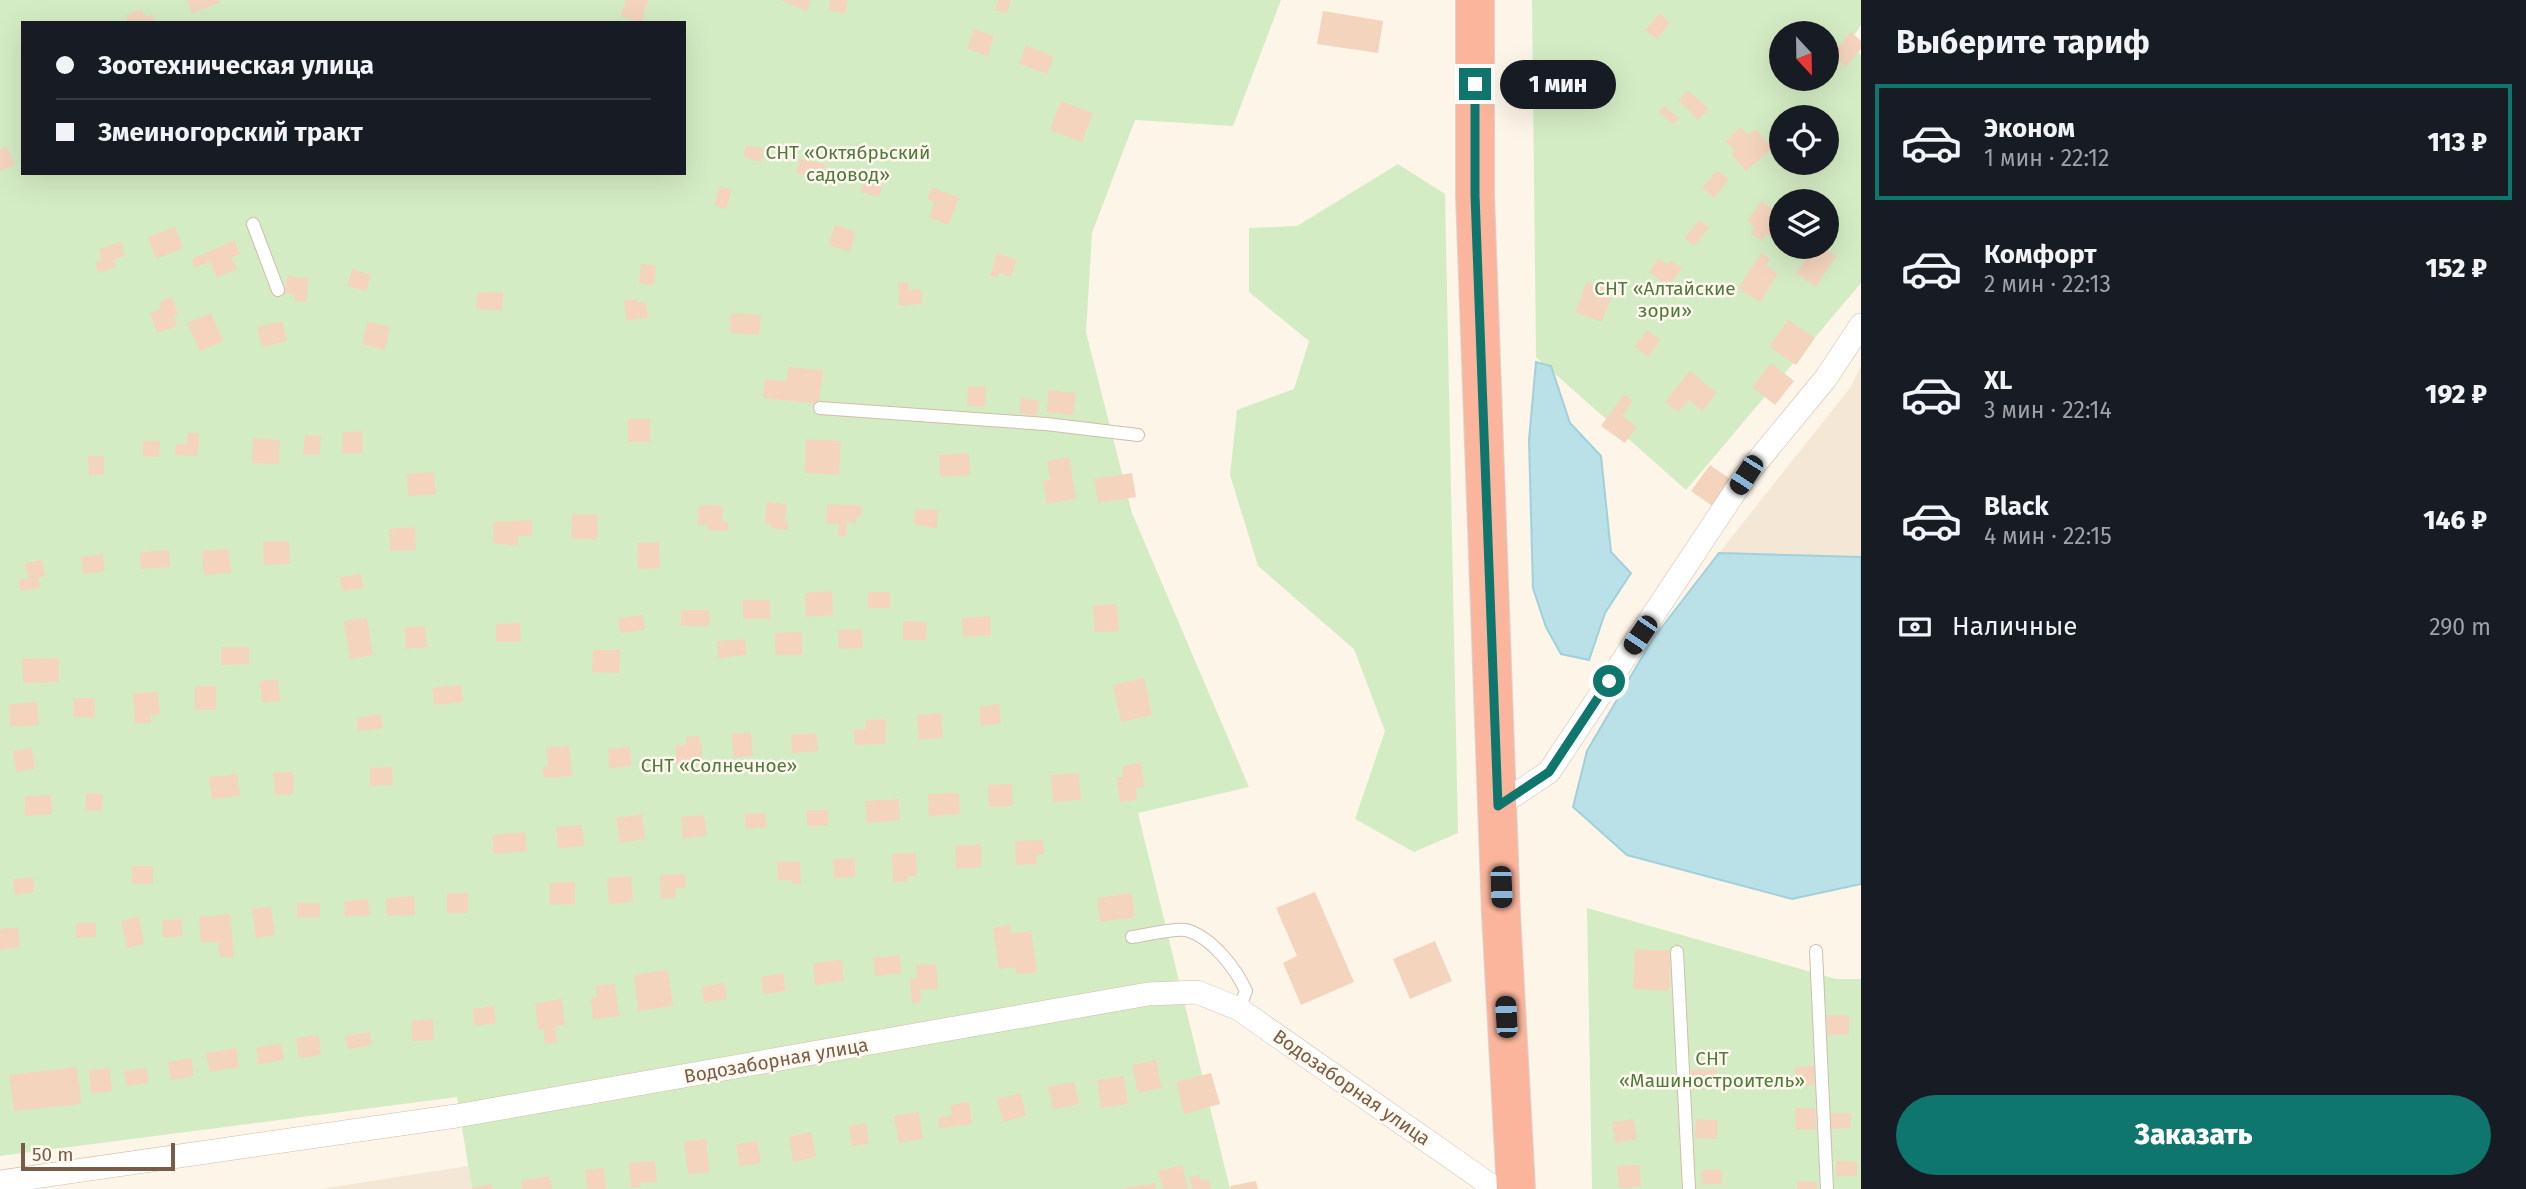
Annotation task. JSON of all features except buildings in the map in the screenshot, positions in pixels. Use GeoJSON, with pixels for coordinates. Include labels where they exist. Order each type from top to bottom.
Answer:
{"type":"FeatureCollection","features":[{"type":"Feature","properties":{"kind":"highway"},"geometry":{"type":"LineString","coordinates":[[1475,0],[1475,195],[1498,806],[1516,1189]]}},
{"type":"Feature","properties":{"kind":"street"},"geometry":{"type":"LineString","coordinates":[[1498,806],[1549,772],[1746,475],[1826,378],[1861,325]]}},
{"type":"Feature","properties":{"kind":"street","name":"Водозаборная улица"},"geometry":{"type":"LineString","coordinates":[[0,1182],[456,1116],[1148,994],[1197,992],[1239,1009],[1496,1189]]}},
{"type":"Feature","properties":{"kind":"lane"},"geometry":{"type":"LineString","coordinates":[[253,224],[278,289]]}},
{"type":"Feature","properties":{"kind":"lane"},"geometry":{"type":"LineString","coordinates":[[820,408],[1046,424],[1138,435]]}},
{"type":"Feature","properties":{"kind":"lane"},"geometry":{"type":"LineString","coordinates":[[1132,937],[1186,930],[1216,948],[1237,971],[1246,991],[1239,1009]]}},
{"type":"Feature","properties":{"kind":"lane"},"geometry":{"type":"LineString","coordinates":[[1816,951],[1827,1189]]}},
{"type":"Feature","properties":{"kind":"lane"},"geometry":{"type":"LineString","coordinates":[[1677,952],[1689,1189]]}},
{"type":"Feature","properties":{"kind":"shaded area"},"geometry":{"type":"Polygon","coordinates":[[[1861,366],[1861,557],[1719,553],[1850,388],[1861,366]]]}},
{"type":"Feature","properties":{"kind":"shaded area"},"geometry":{"type":"Polygon","coordinates":[[[468,1166],[472,1189],[320,1189],[468,1166]]]}},
{"type":"Feature","properties":{"kind":"green space","name":"СНТ «Солнечное»"},"geometry":{"type":"Polygon","coordinates":[[[0,0],[1281,0],[1233,126],[1135,120],[1092,233],[1086,332],[1132,513],[1249,787],[1138,813],[1230,1189],[472,1189],[457,1097],[0,1156],[0,0]]]}},
{"type":"Feature","properties":{"kind":"green space","name":"СНТ «Алтайские зори»"},"geometry":{"type":"Polygon","coordinates":[[[1532,0],[1861,0],[1861,25],[1850,42],[1861,56],[1861,283],[1686,490],[1536,357],[1532,0]]]}},
{"type":"Feature","properties":{"kind":"green space"},"geometry":{"type":"Polygon","coordinates":[[[1398,164],[1445,194],[1458,833],[1414,852],[1355,819],[1385,731],[1354,649],[1258,566],[1230,475],[1237,410],[1294,389],[1309,341],[1249,292],[1249,228],[1297,226],[1398,164]]]}},
{"type":"Feature","properties":{"kind":"green space","name":"СНТ «Машиностроитель»"},"geometry":{"type":"Polygon","coordinates":[[[1587,908],[1836,979],[1861,979],[1861,1189],[1592,1189],[1587,908]]]}},
{"type":"Feature","properties":{"kind":"water"},"geometry":{"type":"Polygon","coordinates":[[[1536,362],[1551,366],[1570,423],[1601,456],[1611,552],[1631,573],[1605,613],[1589,660],[1561,654],[1546,627],[1533,588],[1529,440],[1536,362]]]}},
{"type":"Feature","properties":{"kind":"water"},"geometry":{"type":"Polygon","coordinates":[[[1719,553],[1861,557],[1861,884],[1792,899],[1627,855],[1573,807],[1587,751],[1652,640],[1719,553]]]}},
{"type":"Feature","properties":{"kind":"route"},"geometry":{"type":"LineString","coordinates":[[1475,84],[1475,195],[1498,806],[1549,772],[1609,681]]}},
{"type":"Feature","properties":{"kind":"park label","name":"СНТ «Октябрьский садовод»"},"geometry":{"type":"Point","coordinates":[848,163]}}]}
